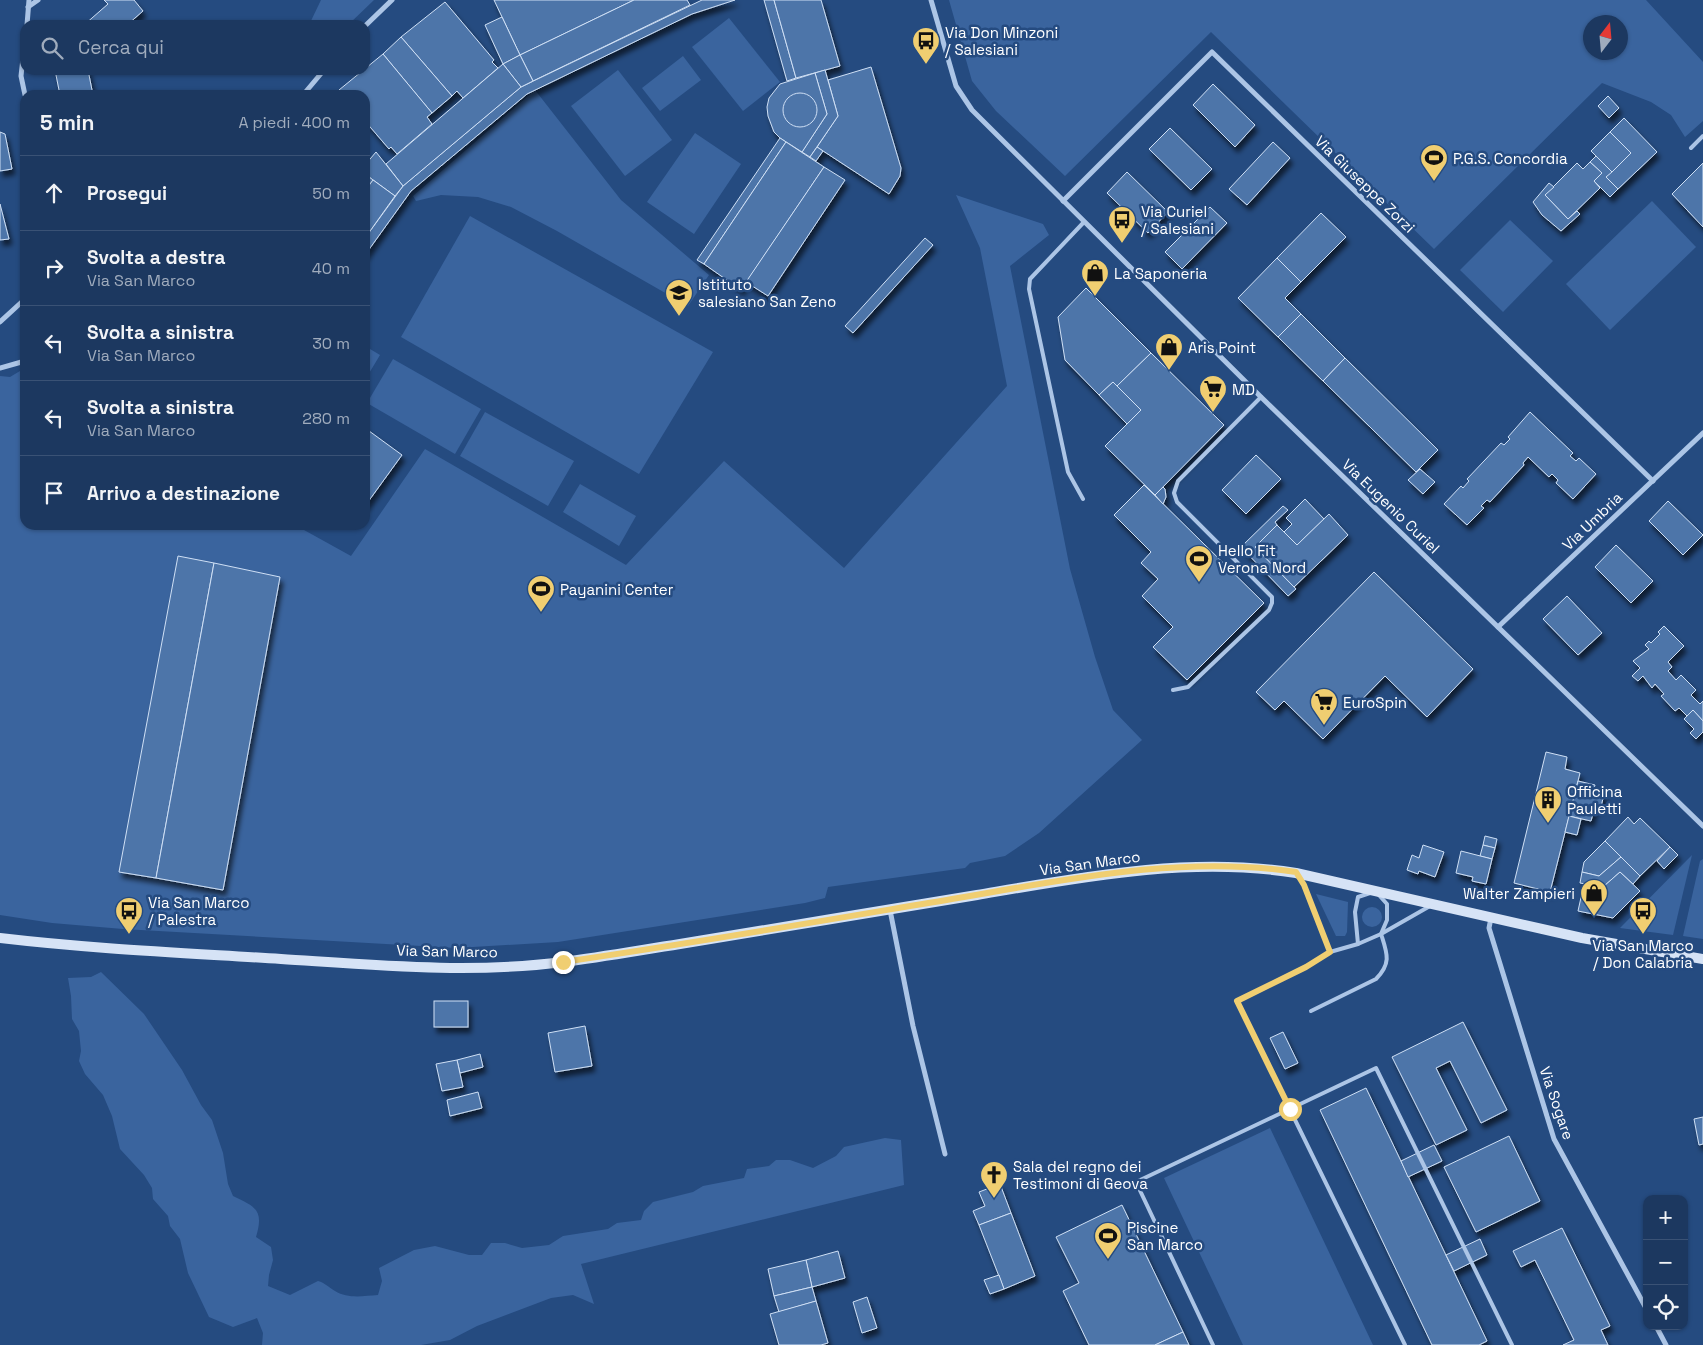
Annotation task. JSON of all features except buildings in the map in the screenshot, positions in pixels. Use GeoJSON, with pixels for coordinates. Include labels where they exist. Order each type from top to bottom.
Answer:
{"type":"FeatureCollection","features":[{"type":"Feature","properties":{"kind":"main road","name":"Via San Marco"},"geometry":{"type":"LineString","coordinates":[[0,938],[133,950],[360,964],[440,967],[524,966],[572,961],[1016,888],[1175,867],[1249,866],[1296,872],[1582,938],[1703,959]]}},
{"type":"Feature","properties":{"kind":"street"},"geometry":{"type":"LineString","coordinates":[[27,20],[29,0]]}},
{"type":"Feature","properties":{"kind":"street"},"geometry":{"type":"LineString","coordinates":[[28,7],[38,0]]}},
{"type":"Feature","properties":{"kind":"street"},"geometry":{"type":"LineString","coordinates":[[370,21],[392,0]]}},
{"type":"Feature","properties":{"kind":"street","name":"Via Eugenio Curiel"},"geometry":{"type":"LineString","coordinates":[[931,0],[956,86],[972,110],[1260,397],[1703,826]]}},
{"type":"Feature","properties":{"kind":"street","name":"Via Giuseppe Zorzi"},"geometry":{"type":"LineString","coordinates":[[1063,201],[1212,52],[1653,481]]}},
{"type":"Feature","properties":{"kind":"street"},"geometry":{"type":"LineString","coordinates":[[21,75],[24,90]]}},
{"type":"Feature","properties":{"kind":"street"},"geometry":{"type":"LineString","coordinates":[[307,90],[320,75]]}},
{"type":"Feature","properties":{"kind":"street"},"geometry":{"type":"LineString","coordinates":[[0,322],[20,304]]}},
{"type":"Feature","properties":{"kind":"street"},"geometry":{"type":"LineString","coordinates":[[0,368],[20,363]]}},
{"type":"Feature","properties":{"kind":"street","name":"Via Umbria"},"geometry":{"type":"LineString","coordinates":[[1498,627],[1703,433]]}},
{"type":"Feature","properties":{"kind":"street"},"geometry":{"type":"LineString","coordinates":[[889,909],[913,1026],[945,1154]]}},
{"type":"Feature","properties":{"kind":"street","name":"Via Sogare"},"geometry":{"type":"LineString","coordinates":[[1491,918],[1489,928],[1554,1139],[1643,1303]]}},
{"type":"Feature","properties":{"kind":"street"},"geometry":{"type":"LineString","coordinates":[[1658,1330],[1666,1345]]}},
{"type":"Feature","properties":{"kind":"lane"},"geometry":{"type":"LineString","coordinates":[[1691,148],[1703,136]]}},
{"type":"Feature","properties":{"kind":"lane"},"geometry":{"type":"LineString","coordinates":[[1083,499],[1068,472],[1029,289],[1030,279],[1084,222]]}},
{"type":"Feature","properties":{"kind":"lane"},"geometry":{"type":"LineString","coordinates":[[1173,690],[1188,687],[1269,610],[1272,604],[1272,597],[1177,502],[1174,493],[1178,481],[1260,397]]}},
{"type":"Feature","properties":{"kind":"lane"},"geometry":{"type":"LineString","coordinates":[[1296,872],[1304,885],[1330,952]]}},
{"type":"Feature","properties":{"kind":"lane"},"geometry":{"type":"LineString","coordinates":[[1311,1011],[1376,979],[1383,972],[1387,963],[1387,954],[1381,934],[1387,920],[1387,904],[1375,891],[1358,897],[1355,912],[1358,944]]}},
{"type":"Feature","properties":{"kind":"lane"},"geometry":{"type":"LineString","coordinates":[[1405,1345],[1237,1001],[1306,967],[1330,952],[1358,944],[1381,934],[1432,904]]}},
{"type":"Feature","properties":{"kind":"lane"},"geometry":{"type":"LineString","coordinates":[[1213,1345],[1136,1182],[1376,1068],[1512,1345]]}},
{"type":"Feature","properties":{"kind":"shaded area"},"geometry":{"type":"Polygon","coordinates":[[[321,0],[374,0],[353,20],[311,20],[321,0]]]}},
{"type":"Feature","properties":{"kind":"shaded area","name":"P.G.S. Concordia"},"geometry":{"type":"Polygon","coordinates":[[[949,0],[1646,0],[1703,62],[1703,121],[1685,137],[1671,115],[1651,102],[1602,83],[1434,249],[1211,32],[1065,176],[996,111],[972,81],[949,0]]]}},
{"type":"Feature","properties":{"kind":"shaded area"},"geometry":{"type":"Polygon","coordinates":[[[729,18],[780,82],[743,111],[692,47],[729,18]]]}},
{"type":"Feature","properties":{"kind":"shaded area"},"geometry":{"type":"Polygon","coordinates":[[[683,56],[701,80],[660,111],[642,88],[683,56]]]}},
{"type":"Feature","properties":{"kind":"shaded area"},"geometry":{"type":"Polygon","coordinates":[[[618,70],[672,140],[625,176],[571,106],[618,70]]]}},
{"type":"Feature","properties":{"kind":"shaded area"},"geometry":{"type":"Polygon","coordinates":[[[535,90],[621,200],[709,275],[688,306],[557,231],[511,207],[478,197],[441,195],[416,201],[413,196],[535,90]]]}},
{"type":"Feature","properties":{"kind":"shaded area"},"geometry":{"type":"Polygon","coordinates":[[[695,133],[741,164],[694,234],[647,202],[695,133]]]}},
{"type":"Feature","properties":{"kind":"shaded area","name":"Payanini Center"},"geometry":{"type":"Polygon","coordinates":[[[956,195],[1043,224],[1049,235],[1010,266],[1070,569],[1095,657],[1113,710],[1142,740],[1039,833],[1005,856],[970,863],[965,868],[828,887],[825,898],[805,903],[558,942],[456,948],[123,929],[52,923],[0,915],[0,376],[10,377],[20,371],[20,530],[304,530],[351,556],[425,449],[626,565],[724,461],[844,568],[1007,386],[980,248],[956,195]]]}},
{"type":"Feature","properties":{"kind":"shaded area"},"geometry":{"type":"Polygon","coordinates":[[[1652,201],[1696,247],[1610,330],[1566,284],[1652,201]]]}},
{"type":"Feature","properties":{"kind":"shaded area"},"geometry":{"type":"Polygon","coordinates":[[[470,216],[713,352],[639,474],[401,337],[470,216]]]}},
{"type":"Feature","properties":{"kind":"shaded area"},"geometry":{"type":"Polygon","coordinates":[[[1510,220],[1553,261],[1503,312],[1460,270],[1510,220]]]}},
{"type":"Feature","properties":{"kind":"shaded area"},"geometry":{"type":"Polygon","coordinates":[[[370,349],[380,355],[370,372],[370,349]]]}},
{"type":"Feature","properties":{"kind":"shaded area"},"geometry":{"type":"Polygon","coordinates":[[[393,359],[481,409],[455,454],[370,405],[370,398],[393,359]]]}},
{"type":"Feature","properties":{"kind":"shaded area"},"geometry":{"type":"Polygon","coordinates":[[[485,412],[574,461],[548,506],[460,456],[485,412]]]}},
{"type":"Feature","properties":{"kind":"shaded area"},"geometry":{"type":"Polygon","coordinates":[[[580,484],[636,516],[619,546],[563,512],[580,484]]]}},
{"type":"Feature","properties":{"kind":"shaded area"},"geometry":{"type":"Polygon","coordinates":[[[1692,855],[1673,935],[1620,928],[1692,855]]]}},
{"type":"Feature","properties":{"kind":"shaded area"},"geometry":{"type":"Polygon","coordinates":[[[1703,859],[1703,939],[1683,936],[1700,861],[1703,859]]]}},
{"type":"Feature","properties":{"kind":"shaded area"},"geometry":{"type":"Polygon","coordinates":[[[1316,894],[1348,902],[1347,932],[1345,936],[1336,936],[1316,894]]]}},
{"type":"Feature","properties":{"kind":"shaded area"},"geometry":{"type":"Polygon","coordinates":[[[1368,907],[1376,907],[1382,913],[1382,921],[1376,927],[1368,927],[1362,921],[1362,913],[1368,907]]]}},
{"type":"Feature","properties":{"kind":"shaded area"},"geometry":{"type":"Polygon","coordinates":[[[101,972],[144,1014],[182,1070],[201,1105],[212,1120],[223,1153],[228,1184],[233,1196],[256,1210],[259,1221],[256,1237],[271,1247],[273,1260],[268,1286],[290,1295],[318,1281],[340,1294],[356,1296],[378,1295],[382,1281],[379,1268],[414,1250],[435,1246],[469,1255],[482,1255],[491,1243],[505,1243],[522,1248],[549,1245],[563,1236],[608,1229],[617,1223],[641,1220],[644,1211],[653,1202],[693,1192],[703,1186],[744,1178],[747,1169],[769,1166],[776,1160],[790,1160],[813,1168],[836,1156],[844,1147],[885,1138],[901,1140],[904,1185],[581,1264],[594,1304],[573,1295],[551,1298],[477,1326],[450,1340],[421,1345],[262,1345],[263,1333],[257,1318],[233,1327],[209,1317],[188,1273],[180,1239],[170,1226],[168,1216],[153,1199],[152,1188],[144,1175],[120,1149],[112,1116],[103,1095],[85,1074],[79,1061],[81,1051],[79,1031],[72,1019],[68,978],[91,977],[101,972]]]}},
{"type":"Feature","properties":{"kind":"shaded area"},"geometry":{"type":"Polygon","coordinates":[[[1270,1128],[1373,1345],[1243,1345],[1164,1178],[1270,1128]]]}},
{"type":"Feature","properties":{"kind":"place","name":"Via Don Minzoni / Salesiani"},"geometry":{"type":"Point","coordinates":[926,65]}},
{"type":"Feature","properties":{"kind":"place","name":"P.G.S. Concordia"},"geometry":{"type":"Point","coordinates":[1434,182]}},
{"type":"Feature","properties":{"kind":"place","name":"Via Curiel / Salesiani"},"geometry":{"type":"Point","coordinates":[1122,244]}},
{"type":"Feature","properties":{"kind":"place","name":"La Saponeria"},"geometry":{"type":"Point","coordinates":[1095,297]}},
{"type":"Feature","properties":{"kind":"place","name":"Istituto salesiano San Zeno"},"geometry":{"type":"Point","coordinates":[679,317]}},
{"type":"Feature","properties":{"kind":"place","name":"Aris Point"},"geometry":{"type":"Point","coordinates":[1169,371]}},
{"type":"Feature","properties":{"kind":"place","name":"MD"},"geometry":{"type":"Point","coordinates":[1213,413]}},
{"type":"Feature","properties":{"kind":"place","name":"Hello Fit Verona Nord"},"geometry":{"type":"Point","coordinates":[1199,583]}},
{"type":"Feature","properties":{"kind":"place","name":"Payanini Center"},"geometry":{"type":"Point","coordinates":[541,613]}},
{"type":"Feature","properties":{"kind":"place","name":"EuroSpin"},"geometry":{"type":"Point","coordinates":[1324,726]}},
{"type":"Feature","properties":{"kind":"place","name":"Officina Pauletti"},"geometry":{"type":"Point","coordinates":[1548,824]}},
{"type":"Feature","properties":{"kind":"place","name":"Walter Zampieri"},"geometry":{"type":"Point","coordinates":[1594,917]}},
{"type":"Feature","properties":{"kind":"place","name":"Via San Marco / Palestra"},"geometry":{"type":"Point","coordinates":[129,935]}},
{"type":"Feature","properties":{"kind":"place","name":"Via San Marco / Don Calabria"},"geometry":{"type":"Point","coordinates":[1643,935]}},
{"type":"Feature","properties":{"kind":"place","name":"Sala del regno dei Testimoni di Geova"},"geometry":{"type":"Point","coordinates":[994,1199]}},
{"type":"Feature","properties":{"kind":"place","name":"Piscine San Marco"},"geometry":{"type":"Point","coordinates":[1108,1260]}},
{"type":"Feature","properties":{"kind":"route"},"geometry":{"type":"LineString","coordinates":[[563,962],[1100,876],[1175,867],[1249,866],[1296,872],[1304,885],[1330,952],[1306,967],[1237,1001],[1290,1109]]}}]}
